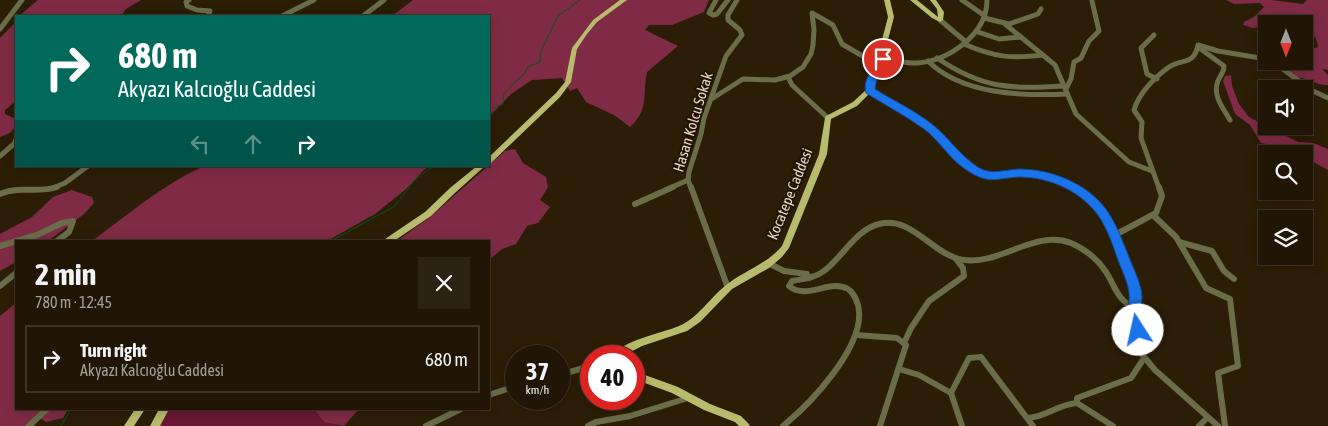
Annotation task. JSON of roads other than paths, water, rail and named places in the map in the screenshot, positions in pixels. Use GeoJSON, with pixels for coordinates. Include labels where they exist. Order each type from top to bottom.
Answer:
{"type":"FeatureCollection","features":[{"type":"Feature","properties":{"kind":"main road"},"geometry":{"type":"LineString","coordinates":[[490,160],[568,82],[574,49],[585,32],[595,21],[624,0]]}},
{"type":"Feature","properties":{"kind":"main road"},"geometry":{"type":"LineString","coordinates":[[828,118],[855,104],[870,90],[871,78],[881,66],[883,59],[882,51],[891,17],[887,0]]}},
{"type":"Feature","properties":{"kind":"main road"},"geometry":{"type":"LineString","coordinates":[[913,0],[934,18],[940,20],[942,14],[933,0]]}},
{"type":"Feature","properties":{"kind":"main road","name":"Kocatepe Caddesi"},"geometry":{"type":"LineString","coordinates":[[636,345],[684,328],[701,317],[728,288],[778,258],[785,248],[823,154],[828,118]]}},
{"type":"Feature","properties":{"kind":"main road"},"geometry":{"type":"LineString","coordinates":[[389,240],[428,214],[481,167]]}},
{"type":"Feature","properties":{"kind":"main road"},"geometry":{"type":"LineString","coordinates":[[645,378],[738,419],[745,426]]}},
{"type":"Feature","properties":{"kind":"main road"},"geometry":{"type":"LineString","coordinates":[[129,426],[139,410]]}},
{"type":"Feature","properties":{"kind":"main road"},"geometry":{"type":"LineString","coordinates":[[155,426],[163,410]]}},
{"type":"Feature","properties":{"kind":"street"},"geometry":{"type":"LineString","coordinates":[[0,29],[22,0]]}},
{"type":"Feature","properties":{"kind":"street"},"geometry":{"type":"LineString","coordinates":[[188,0],[186,2],[187,6],[193,10],[211,12],[209,15]]}},
{"type":"Feature","properties":{"kind":"street"},"geometry":{"type":"LineString","coordinates":[[284,15],[314,0]]}},
{"type":"Feature","properties":{"kind":"street"},"geometry":{"type":"LineString","coordinates":[[364,15],[384,0]]}},
{"type":"Feature","properties":{"kind":"street"},"geometry":{"type":"LineString","coordinates":[[716,0],[709,14],[717,14],[728,0]]}},
{"type":"Feature","properties":{"kind":"street","name":"Hasan Kolcu Sokak"},"geometry":{"type":"LineString","coordinates":[[728,288],[688,180],[688,171],[726,56],[742,36],[740,30],[728,20],[728,15],[737,0]]}},
{"type":"Feature","properties":{"kind":"street"},"geometry":{"type":"LineString","coordinates":[[962,0],[984,17],[1006,24],[1043,55],[1055,66],[1076,114],[1103,141],[1131,163],[1152,171]]}},
{"type":"Feature","properties":{"kind":"street"},"geometry":{"type":"LineString","coordinates":[[883,59],[918,64],[937,58],[965,43],[978,32],[988,5],[987,0]]}},
{"type":"Feature","properties":{"kind":"street"},"geometry":{"type":"LineString","coordinates":[[1066,90],[1071,79],[1074,62],[1081,58],[1089,41],[1099,32],[1092,0]]}},
{"type":"Feature","properties":{"kind":"street"},"geometry":{"type":"LineString","coordinates":[[1006,24],[1038,14],[1041,9]]}},
{"type":"Feature","properties":{"kind":"street"},"geometry":{"type":"LineString","coordinates":[[713,98],[742,79],[766,81],[788,77],[800,72],[812,56],[815,24],[812,13],[833,25],[842,44],[866,58],[872,65],[874,74]]}},
{"type":"Feature","properties":{"kind":"street"},"geometry":{"type":"LineString","coordinates":[[940,20],[965,43],[997,58],[1043,55]]}},
{"type":"Feature","properties":{"kind":"street"},"geometry":{"type":"LineString","coordinates":[[978,32],[990,39],[998,40],[1021,37]]}},
{"type":"Feature","properties":{"kind":"street"},"geometry":{"type":"LineString","coordinates":[[1154,35],[1141,48],[1147,74],[1157,79]]}},
{"type":"Feature","properties":{"kind":"street"},"geometry":{"type":"LineString","coordinates":[[1115,235],[1156,213],[1162,196],[1141,138],[1142,122],[1134,110],[1139,96],[1170,66],[1185,63],[1192,58],[1198,45],[1218,51],[1258,58]]}},
{"type":"Feature","properties":{"kind":"street"},"geometry":{"type":"LineString","coordinates":[[1198,47],[1224,66],[1224,71],[1215,84],[1216,93],[1230,120]]}},
{"type":"Feature","properties":{"kind":"street"},"geometry":{"type":"LineString","coordinates":[[937,58],[956,70],[993,86],[1066,90]]}},
{"type":"Feature","properties":{"kind":"street"},"geometry":{"type":"LineString","coordinates":[[928,61],[932,66],[960,81],[990,92],[1019,96],[1066,90]]}},
{"type":"Feature","properties":{"kind":"street"},"geometry":{"type":"LineString","coordinates":[[1284,70],[1299,84],[1328,98]]}},
{"type":"Feature","properties":{"kind":"street"},"geometry":{"type":"LineString","coordinates":[[788,77],[792,85],[828,118]]}},
{"type":"Feature","properties":{"kind":"street"},"geometry":{"type":"LineString","coordinates":[[870,90],[929,127],[961,160],[979,173],[992,177],[1017,173],[1037,174],[1055,178],[1088,198],[1104,214],[1115,235],[1134,286],[1136,304],[1133,307]]}},
{"type":"Feature","properties":{"kind":"street"},"geometry":{"type":"LineString","coordinates":[[1318,94],[1328,102]]}},
{"type":"Feature","properties":{"kind":"street"},"geometry":{"type":"LineString","coordinates":[[0,156],[15,144]]}},
{"type":"Feature","properties":{"kind":"street"},"geometry":{"type":"LineString","coordinates":[[0,194],[20,186],[40,190],[52,189],[86,167]]}},
{"type":"Feature","properties":{"kind":"street"},"geometry":{"type":"LineString","coordinates":[[634,204],[688,180]]}},
{"type":"Feature","properties":{"kind":"street"},"geometry":{"type":"LineString","coordinates":[[1153,215],[1180,242],[1206,288],[1230,299],[1238,366],[1233,370],[1222,370],[1218,373],[1225,426]]}},
{"type":"Feature","properties":{"kind":"street"},"geometry":{"type":"LineString","coordinates":[[20,240],[62,223],[73,221],[69,232],[58,240]]}},
{"type":"Feature","properties":{"kind":"street"},"geometry":{"type":"LineString","coordinates":[[783,426],[800,414],[840,363],[856,335],[860,309],[855,295],[846,287],[834,286],[798,291],[791,289],[789,286],[792,281],[809,278],[822,272],[867,230],[879,224],[892,223],[902,225],[929,244],[955,258],[963,260],[990,259],[1028,244],[1051,240],[1065,241],[1077,246],[1105,271],[1122,301],[1128,306],[1133,307],[1139,320],[1137,340],[1140,352],[1144,358],[1207,418],[1218,426]]}},
{"type":"Feature","properties":{"kind":"street"},"geometry":{"type":"LineString","coordinates":[[0,246],[15,241]]}},
{"type":"Feature","properties":{"kind":"street"},"geometry":{"type":"LineString","coordinates":[[1180,242],[1212,251],[1224,271],[1234,279]]}},
{"type":"Feature","properties":{"kind":"street"},"geometry":{"type":"LineString","coordinates":[[880,426],[905,353],[904,343],[911,328],[929,301],[964,276],[964,268],[955,258]]}},
{"type":"Feature","properties":{"kind":"street"},"geometry":{"type":"LineString","coordinates":[[770,264],[784,271],[807,274],[809,278]]}},
{"type":"Feature","properties":{"kind":"street"},"geometry":{"type":"LineString","coordinates":[[0,286],[15,274]]}},
{"type":"Feature","properties":{"kind":"street"},"geometry":{"type":"LineString","coordinates":[[856,335],[897,338],[904,343]]}},
{"type":"Feature","properties":{"kind":"street"},"geometry":{"type":"LineString","coordinates":[[951,393],[969,358],[981,357],[1033,426]]}},
{"type":"Feature","properties":{"kind":"street"},"geometry":{"type":"LineString","coordinates":[[1077,403],[1077,398],[1131,378],[1144,358]]}},
{"type":"Feature","properties":{"kind":"street"},"geometry":{"type":"LineString","coordinates":[[899,369],[919,375],[951,393],[962,426]]}},
{"type":"Feature","properties":{"kind":"street"},"geometry":{"type":"LineString","coordinates":[[490,395],[505,390]]}},
{"type":"Feature","properties":{"kind":"street"},"geometry":{"type":"LineString","coordinates":[[588,426],[688,398]]}},
{"type":"Feature","properties":{"kind":"street"},"geometry":{"type":"LineString","coordinates":[[1028,418],[1038,419],[1070,402],[1077,403],[1113,426]]}},
{"type":"Feature","properties":{"kind":"street"},"geometry":{"type":"LineString","coordinates":[[28,426],[46,410]]}},
{"type":"Feature","properties":{"kind":"street"},"geometry":{"type":"LineString","coordinates":[[426,426],[459,410]]}},
{"type":"Feature","properties":{"kind":"street"},"geometry":{"type":"LineString","coordinates":[[1199,426],[1207,418]]}},
{"type":"Feature","properties":{"kind":"waterway"},"geometry":{"type":"LineString","coordinates":[[490,116],[496,107],[503,104],[504,93],[524,74],[528,67],[540,62],[541,51],[558,16],[580,0]]}},
{"type":"Feature","properties":{"kind":"waterway"},"geometry":{"type":"LineString","coordinates":[[333,240],[395,206],[413,182],[434,167]]}},
{"type":"Feature","properties":{"kind":"waterway"},"geometry":{"type":"LineString","coordinates":[[61,426],[70,410]]}}]}
